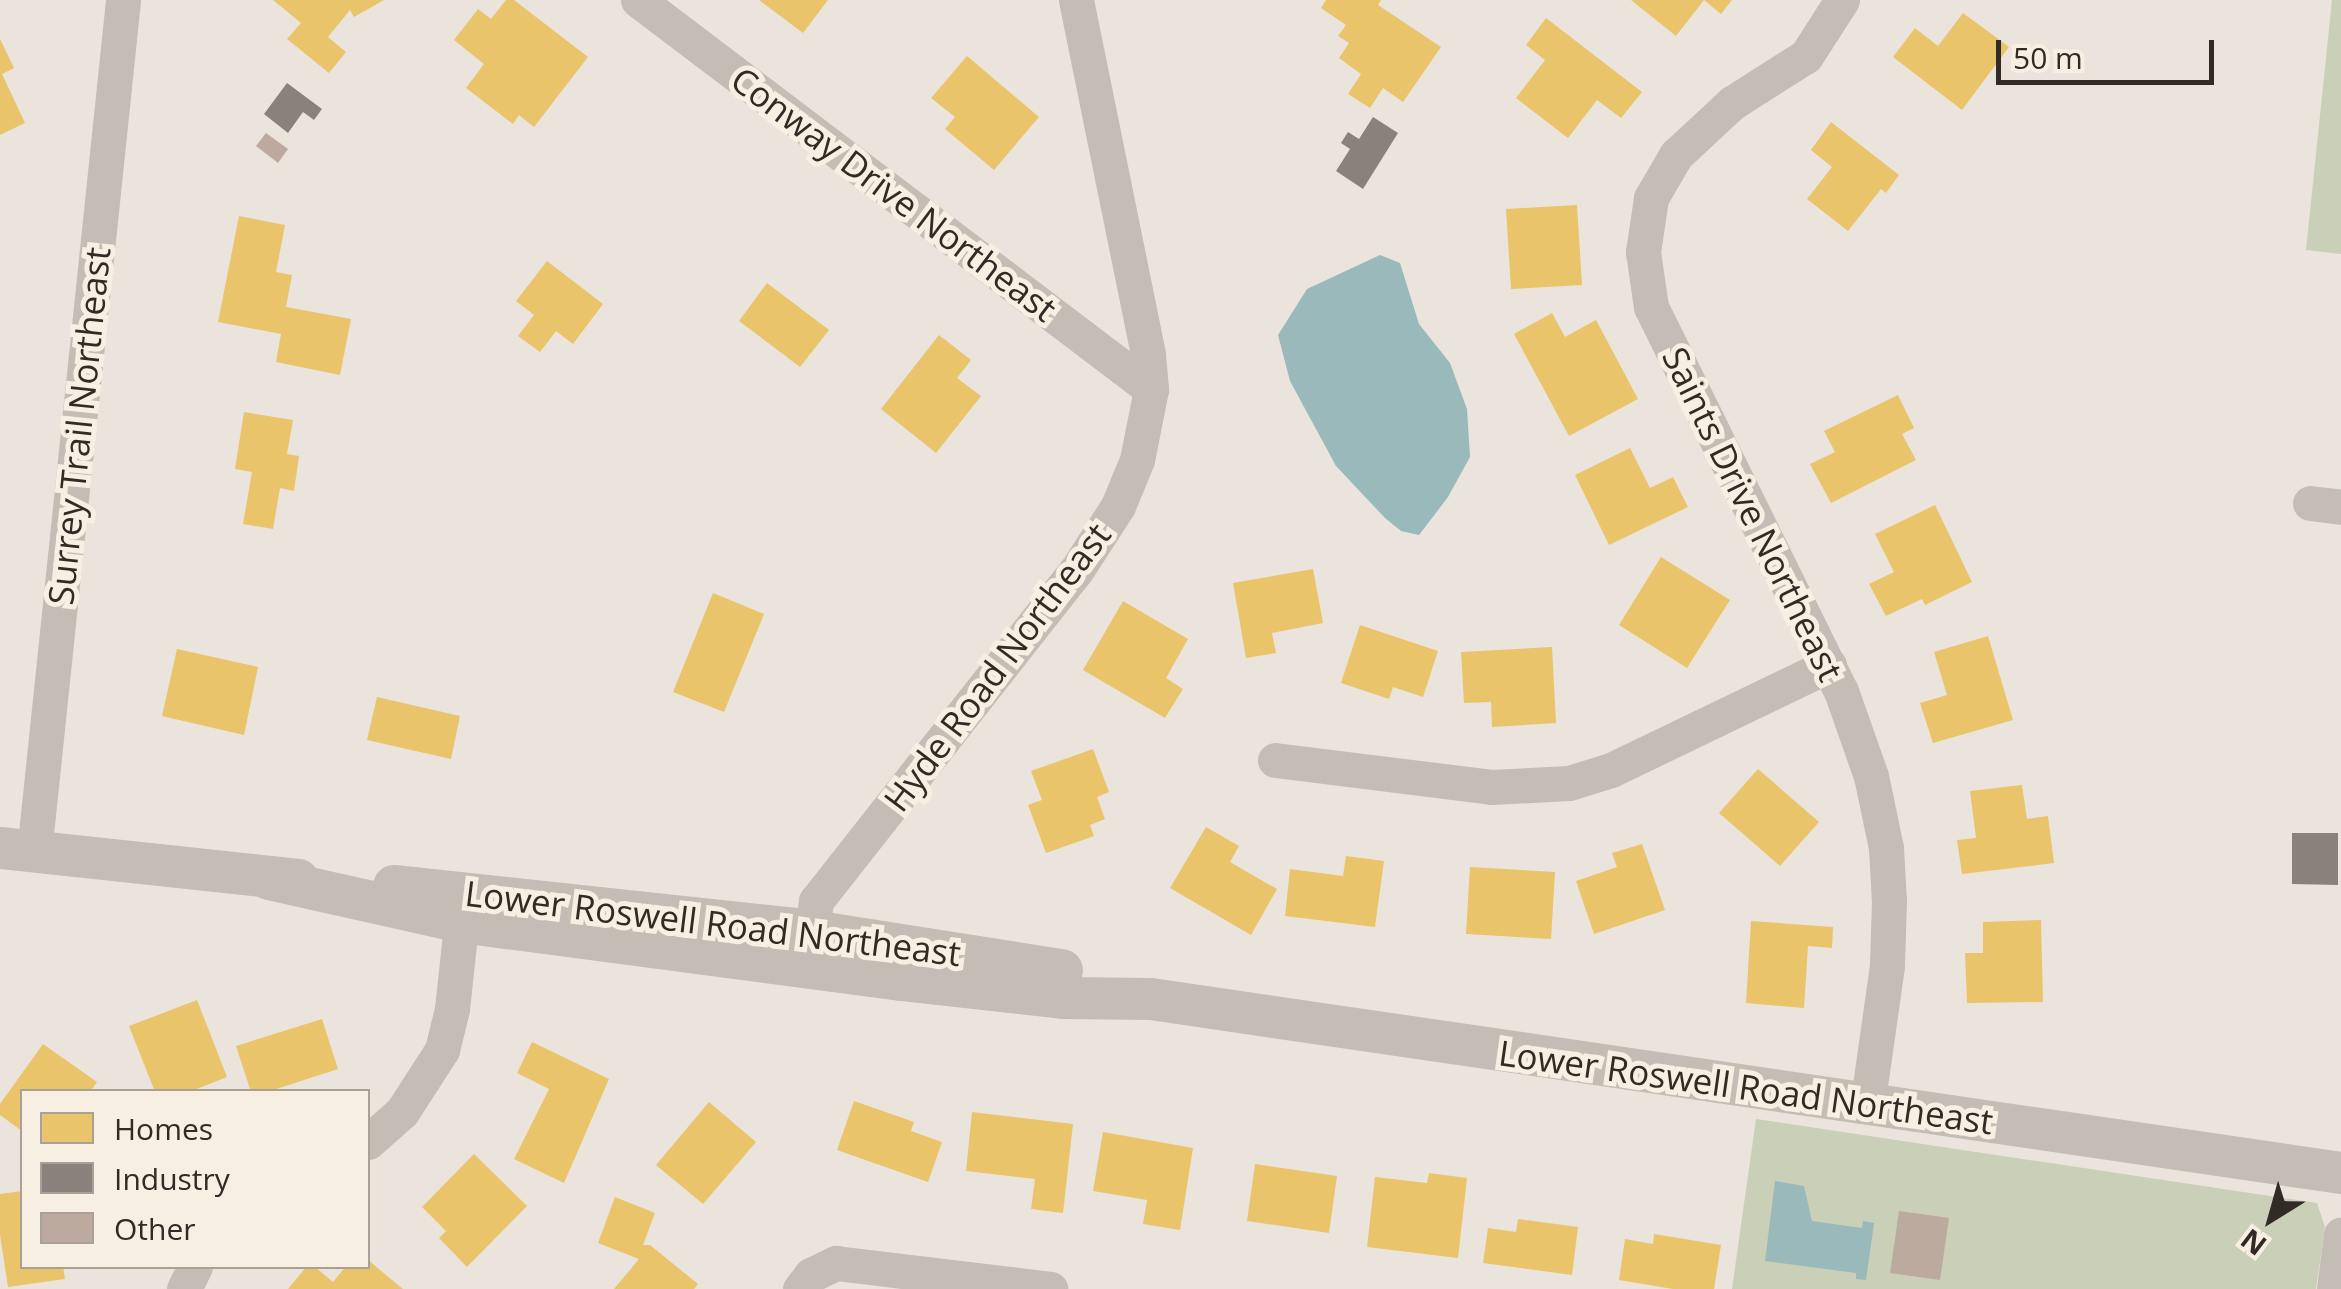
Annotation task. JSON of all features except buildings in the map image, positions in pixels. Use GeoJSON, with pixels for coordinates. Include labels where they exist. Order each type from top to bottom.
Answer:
{"type":"FeatureCollection","features":[{"type":"Feature","properties":{"kind":"street","name":"Surrey Trail Northeast"},"geometry":{"type":"LineString","coordinates":[[17,850],[122,0]]}},
{"type":"Feature","properties":{"kind":"street","name":"Conway Drive Northeast"},"geometry":{"type":"LineString","coordinates":[[638,0],[1150,389]]}},
{"type":"Feature","properties":{"kind":"street","name":"Hyde Road Northeast"},"geometry":{"type":"LineString","coordinates":[[810,948],[816,900],[1076,572],[1118,506],[1137,460],[1150,389],[1148,354],[1076,0]]}},
{"type":"Feature","properties":{"kind":"street","name":"Saints Drive Northeast"},"geometry":{"type":"LineString","coordinates":[[1842,0],[1806,56],[1732,103],[1676,156],[1652,198],[1643,252],[1650,307],[1828,665],[1871,776],[1888,873],[1887,966],[1867,1106]]}},
{"type":"Feature","properties":{"kind":"street"},"geometry":{"type":"LineString","coordinates":[[1275,760],[1491,787],[1569,783],[1611,770],[1828,665]]}},
{"type":"Feature","properties":{"kind":"street","name":"Lower Roswell Road Northeast"},"geometry":{"type":"LineString","coordinates":[[17,850],[810,948],[1066,971],[1151,999],[2341,1173]]}},
{"type":"Feature","properties":{"kind":"street"},"geometry":{"type":"LineString","coordinates":[[370,1140],[402,1112],[442,1050],[452,1009],[463,906]]}},
{"type":"Feature","properties":{"kind":"street"},"geometry":{"type":"LineString","coordinates":[[2334,1289],[2341,1234]]}},
{"type":"Feature","properties":{"kind":"street"},"geometry":{"type":"LineString","coordinates":[[800,1289],[811,1275],[836,1264],[1050,1289]]}},
{"type":"Feature","properties":{"kind":"green space"},"geometry":{"type":"Polygon","coordinates":[[[2332,0],[2341,0],[2341,254],[2306,250],[2332,0]]]}},
{"type":"Feature","properties":{"kind":"green space"},"geometry":{"type":"Polygon","coordinates":[[[1756,1119],[2317,1203],[2325,1227],[2316,1289],[1732,1289],[1756,1119]]]}},
{"type":"Feature","properties":{"kind":"water"},"geometry":{"type":"Polygon","coordinates":[[[1380,255],[1400,263],[1419,324],[1450,363],[1467,409],[1470,457],[1448,497],[1419,535],[1401,531],[1385,518],[1336,466],[1290,381],[1278,335],[1307,289],[1380,255]]]}},
{"type":"Feature","properties":{"kind":"water"},"geometry":{"type":"Polygon","coordinates":[[[1775,1181],[1804,1186],[1812,1221],[1862,1228],[1863,1221],[1874,1223],[1866,1280],[1856,1279],[1856,1273],[1765,1261],[1775,1181]]]}}]}
